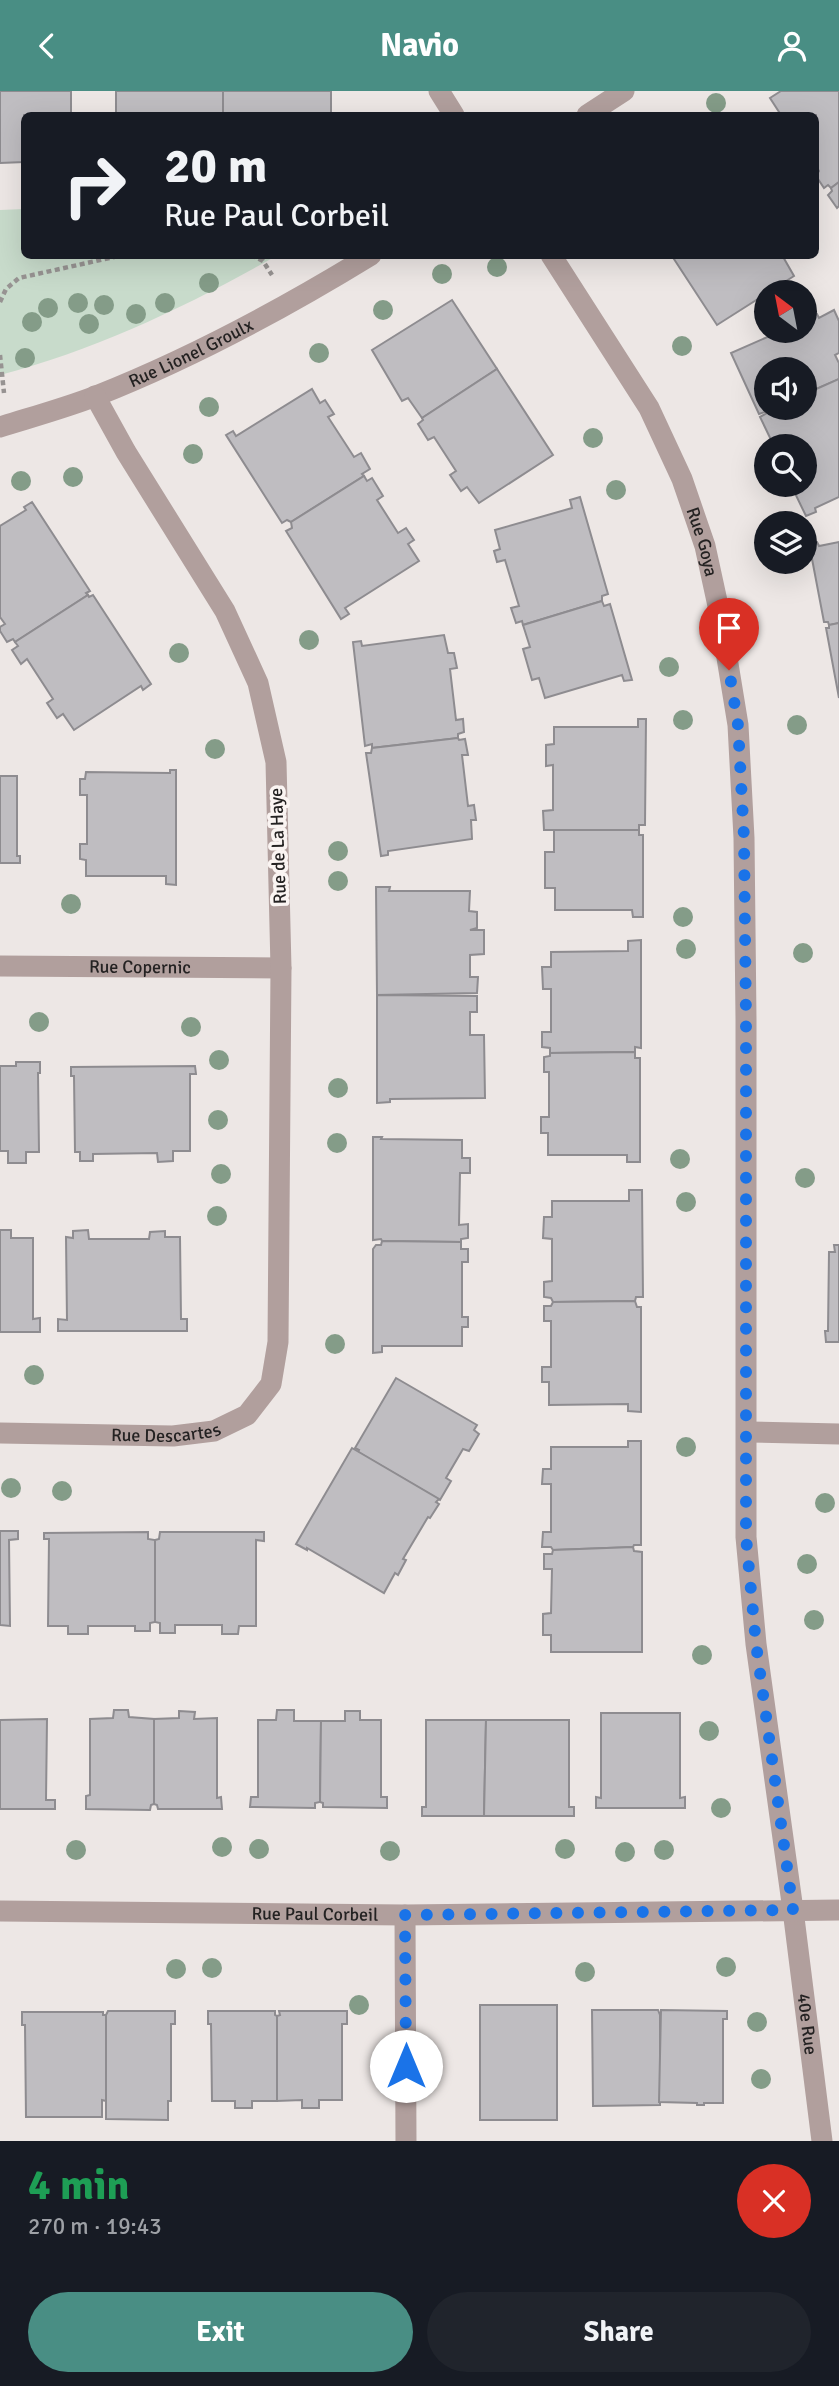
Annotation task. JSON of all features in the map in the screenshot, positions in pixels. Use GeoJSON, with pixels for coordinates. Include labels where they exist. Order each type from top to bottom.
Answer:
{"type":"FeatureCollection","features":[{"type":"Feature","properties":{"kind":"street"},"geometry":{"type":"LineString","coordinates":[[439,91],[452,112]]}},
{"type":"Feature","properties":{"kind":"street"},"geometry":{"type":"LineString","coordinates":[[592,112],[624,91]]}},
{"type":"Feature","properties":{"kind":"street","name":"Rue Lionel Groulx"},"geometry":{"type":"LineString","coordinates":[[0,427],[95,396],[232,335],[364,259]]}},
{"type":"Feature","properties":{"kind":"street","name":"Rue Goya"},"geometry":{"type":"LineString","coordinates":[[554,259],[654,419],[682,479],[705,546],[720,615],[738,725],[744,838],[746,1537],[756,1644],[793,1910]]}},
{"type":"Feature","properties":{"kind":"street","name":"Rue de La Haye"},"geometry":{"type":"LineString","coordinates":[[95,396],[126,452],[225,611],[258,684],[276,762],[281,968],[278,1342]]}},
{"type":"Feature","properties":{"kind":"street","name":"Rue Copernic"},"geometry":{"type":"LineString","coordinates":[[0,965],[281,968]]}},
{"type":"Feature","properties":{"kind":"street","name":"Rue Descartes"},"geometry":{"type":"LineString","coordinates":[[0,1433],[173,1436],[214,1431],[247,1415],[271,1384],[278,1342]]}},
{"type":"Feature","properties":{"kind":"street"},"geometry":{"type":"LineString","coordinates":[[747,1432],[839,1434]]}},
{"type":"Feature","properties":{"kind":"street","name":"40e Rue"},"geometry":{"type":"LineString","coordinates":[[793,1910],[822,2141]]}},
{"type":"Feature","properties":{"kind":"street","name":"Rue Paul Corbeil"},"geometry":{"type":"LineString","coordinates":[[0,1911],[405,1915],[839,1910]]}},
{"type":"Feature","properties":{"kind":"street"},"geometry":{"type":"LineString","coordinates":[[405,1915],[406,2141]]}},
{"type":"Feature","properties":{"kind":"path"},"geometry":{"type":"LineString","coordinates":[[0,302],[6,289],[19,278],[105,259]]}},
{"type":"Feature","properties":{"kind":"green space"},"geometry":{"type":"Polygon","coordinates":[[[21,209],[21,259],[270,259],[210,292],[142,324],[72,353],[0,375],[0,210],[21,209]]]}},
{"type":"Feature","properties":{"kind":"building"},"geometry":{"type":"Polygon","coordinates":[[[0,91],[71,91],[71,112],[21,112],[21,162],[0,163],[0,91]]]}},
{"type":"Feature","properties":{"kind":"building"},"geometry":{"type":"Polygon","coordinates":[[[116,91],[223,91],[223,112],[116,112],[116,91]]]}},
{"type":"Feature","properties":{"kind":"building"},"geometry":{"type":"Polygon","coordinates":[[[223,91],[331,91],[331,112],[223,112],[223,91]]]}},
{"type":"Feature","properties":{"kind":"building"},"geometry":{"type":"Polygon","coordinates":[[[781,91],[839,91],[839,182],[831,188],[828,185],[824,188],[819,180],[819,112],[779,112],[770,98],[781,91]]]}},
{"type":"Feature","properties":{"kind":"building"},"geometry":{"type":"Polygon","coordinates":[[[839,182],[837,208],[828,195],[832,191],[831,188],[839,182]]]}},
{"type":"Feature","properties":{"kind":"building"},"geometry":{"type":"Polygon","coordinates":[[[674,259],[784,259],[794,276],[788,280],[754,280],[754,301],[717,325],[674,259]]]}},
{"type":"Feature","properties":{"kind":"building"},"geometry":{"type":"Polygon","coordinates":[[[452,300],[497,369],[422,418],[408,398],[402,401],[372,350],[452,300]]]}},
{"type":"Feature","properties":{"kind":"building"},"geometry":{"type":"Polygon","coordinates":[[[834,310],[839,321],[839,353],[835,355],[839,363],[839,379],[817,389],[817,357],[754,357],[754,403],[731,353],[754,343],[817,343],[817,314],[819,318],[834,310]]]}},
{"type":"Feature","properties":{"kind":"building"},"geometry":{"type":"Polygon","coordinates":[[[497,369],[553,455],[479,503],[467,487],[461,491],[450,475],[456,471],[434,437],[428,440],[418,424],[422,418],[497,369]]]}},
{"type":"Feature","properties":{"kind":"building"},"geometry":{"type":"Polygon","coordinates":[[[839,379],[839,497],[815,508],[816,511],[804,511],[797,497],[817,497],[817,434],[768,434],[761,420],[817,420],[817,389],[839,379]]]}},
{"type":"Feature","properties":{"kind":"building"},"geometry":{"type":"Polygon","coordinates":[[[312,389],[320,403],[325,400],[334,414],[328,417],[354,457],[361,453],[370,469],[362,474],[364,476],[291,522],[287,520],[282,523],[226,435],[233,431],[236,436],[312,389]]]}},
{"type":"Feature","properties":{"kind":"building"},"geometry":{"type":"Polygon","coordinates":[[[364,476],[367,481],[372,478],[383,496],[377,500],[398,533],[406,528],[414,540],[408,544],[419,561],[345,608],[349,614],[341,619],[286,531],[292,528],[291,522],[364,476]]]}},
{"type":"Feature","properties":{"kind":"building"},"geometry":{"type":"Polygon","coordinates":[[[580,497],[608,594],[602,596],[602,601],[523,625],[522,621],[516,623],[511,608],[519,606],[505,560],[497,562],[494,551],[500,549],[495,530],[572,508],[570,500],[580,497]]]}},
{"type":"Feature","properties":{"kind":"building"},"geometry":{"type":"Polygon","coordinates":[[[32,502],[90,591],[86,593],[88,595],[15,642],[13,639],[7,642],[0,631],[0,627],[5,624],[0,617],[0,526],[26,510],[24,507],[32,502]]]}},
{"type":"Feature","properties":{"kind":"building"},"geometry":{"type":"Polygon","coordinates":[[[817,542],[819,546],[839,542],[839,623],[829,625],[824,622],[815,574],[817,574],[817,542]]]}},
{"type":"Feature","properties":{"kind":"building"},"geometry":{"type":"Polygon","coordinates":[[[88,595],[93,595],[151,684],[143,690],[141,686],[74,730],[63,714],[57,718],[47,703],[53,699],[27,659],[21,664],[12,650],[18,646],[15,642],[88,595]]]}},
{"type":"Feature","properties":{"kind":"building"},"geometry":{"type":"Polygon","coordinates":[[[602,601],[604,606],[610,604],[632,680],[624,681],[622,675],[545,698],[539,678],[532,680],[523,649],[530,647],[523,625],[602,601]]]}},
{"type":"Feature","properties":{"kind":"building"},"geometry":{"type":"Polygon","coordinates":[[[839,623],[839,698],[826,628],[839,623]]]}},
{"type":"Feature","properties":{"kind":"building"},"geometry":{"type":"Polygon","coordinates":[[[444,635],[448,653],[454,653],[457,668],[450,669],[456,720],[463,719],[464,732],[458,734],[458,738],[372,748],[372,744],[365,746],[353,642],[361,641],[362,646],[444,635]]]}},
{"type":"Feature","properties":{"kind":"building"},"geometry":{"type":"Polygon","coordinates":[[[638,719],[646,719],[645,825],[639,825],[639,830],[544,830],[543,811],[553,810],[553,765],[546,766],[546,745],[554,744],[554,727],[638,727],[638,719]]]}},
{"type":"Feature","properties":{"kind":"building"},"geometry":{"type":"Polygon","coordinates":[[[465,739],[468,755],[462,755],[468,806],[474,805],[476,820],[471,820],[472,839],[388,851],[388,855],[381,856],[366,753],[371,753],[372,748],[465,739]]]}},
{"type":"Feature","properties":{"kind":"building"},"geometry":{"type":"Polygon","coordinates":[[[170,770],[176,770],[176,885],[166,884],[166,876],[86,876],[86,860],[80,859],[80,844],[87,844],[87,795],[80,795],[80,779],[85,779],[86,772],[170,773],[170,770]]]}},
{"type":"Feature","properties":{"kind":"building"},"geometry":{"type":"Polygon","coordinates":[[[0,776],[17,776],[17,856],[20,856],[20,863],[0,863],[0,776]]]}},
{"type":"Feature","properties":{"kind":"building"},"geometry":{"type":"Polygon","coordinates":[[[554,830],[639,830],[639,835],[643,835],[643,917],[633,917],[632,910],[555,910],[555,888],[545,888],[545,852],[554,852],[554,830]]]}},
{"type":"Feature","properties":{"kind":"building"},"geometry":{"type":"Polygon","coordinates":[[[376,887],[390,887],[389,891],[470,891],[469,911],[477,912],[477,928],[470,930],[484,930],[484,954],[470,955],[470,977],[478,977],[477,993],[377,995],[376,887]]]}},
{"type":"Feature","properties":{"kind":"building"},"geometry":{"type":"Polygon","coordinates":[[[641,940],[641,1048],[635,1047],[635,1052],[550,1053],[550,1048],[542,1047],[542,1032],[551,1032],[551,989],[543,989],[542,967],[551,967],[551,952],[628,951],[628,941],[641,940]]]}},
{"type":"Feature","properties":{"kind":"building"},"geometry":{"type":"Polygon","coordinates":[[[377,995],[477,996],[477,1012],[470,1012],[470,1035],[484,1035],[485,1098],[390,1099],[390,1102],[377,1103],[377,995]]]}},
{"type":"Feature","properties":{"kind":"building"},"geometry":{"type":"Polygon","coordinates":[[[635,1052],[635,1058],[640,1058],[640,1162],[627,1162],[627,1155],[548,1155],[548,1133],[541,1133],[541,1117],[549,1117],[549,1072],[544,1072],[544,1057],[550,1056],[550,1053],[635,1052]]]}},
{"type":"Feature","properties":{"kind":"building"},"geometry":{"type":"Polygon","coordinates":[[[16,1062],[40,1062],[39,1152],[26,1152],[26,1163],[8,1163],[8,1151],[0,1151],[0,1066],[16,1066],[16,1062]]]}},
{"type":"Feature","properties":{"kind":"building"},"geometry":{"type":"Polygon","coordinates":[[[195,1066],[196,1074],[190,1074],[190,1151],[173,1151],[173,1161],[158,1162],[157,1153],[93,1154],[93,1161],[80,1161],[80,1152],[75,1152],[74,1076],[71,1076],[71,1067],[195,1066]]]}},
{"type":"Feature","properties":{"kind":"building"},"geometry":{"type":"Polygon","coordinates":[[[373,1137],[462,1140],[462,1158],[470,1158],[470,1173],[460,1173],[459,1225],[468,1224],[468,1238],[461,1239],[461,1242],[373,1240],[373,1137]]]}},
{"type":"Feature","properties":{"kind":"building"},"geometry":{"type":"Polygon","coordinates":[[[629,1190],[642,1190],[643,1297],[636,1297],[635,1301],[553,1302],[551,1298],[544,1297],[544,1282],[552,1281],[552,1239],[543,1238],[544,1217],[552,1217],[552,1201],[629,1201],[629,1190]]]}},
{"type":"Feature","properties":{"kind":"building"},"geometry":{"type":"Polygon","coordinates":[[[0,1230],[11,1230],[11,1238],[33,1238],[33,1319],[40,1318],[40,1332],[0,1332],[0,1230]]]}},
{"type":"Feature","properties":{"kind":"building"},"geometry":{"type":"Polygon","coordinates":[[[88,1230],[89,1239],[149,1239],[150,1232],[165,1231],[165,1237],[180,1237],[181,1319],[187,1319],[187,1331],[58,1331],[58,1319],[67,1320],[66,1237],[73,1238],[73,1231],[88,1230]]]}},
{"type":"Feature","properties":{"kind":"building"},"geometry":{"type":"Polygon","coordinates":[[[382,1241],[461,1242],[461,1249],[468,1249],[468,1262],[462,1262],[462,1317],[468,1317],[468,1327],[462,1327],[462,1346],[382,1346],[382,1352],[373,1353],[373,1249],[376,1245],[381,1245],[382,1241]]]}},
{"type":"Feature","properties":{"kind":"building"},"geometry":{"type":"Polygon","coordinates":[[[834,1245],[839,1245],[839,1342],[826,1342],[829,1252],[835,1252],[834,1245]]]}},
{"type":"Feature","properties":{"kind":"building"},"geometry":{"type":"Polygon","coordinates":[[[635,1301],[637,1307],[641,1307],[641,1412],[628,1411],[628,1404],[549,1405],[549,1382],[542,1382],[542,1367],[551,1367],[551,1321],[544,1321],[544,1306],[551,1306],[553,1302],[635,1301]]]}},
{"type":"Feature","properties":{"kind":"building"},"geometry":{"type":"Polygon","coordinates":[[[396,1378],[477,1425],[474,1430],[479,1434],[469,1451],[463,1449],[446,1478],[451,1481],[440,1500],[355,1448],[396,1378]]]}},
{"type":"Feature","properties":{"kind":"building"},"geometry":{"type":"Polygon","coordinates":[[[628,1441],[641,1441],[641,1545],[553,1550],[551,1547],[542,1547],[543,1532],[551,1532],[551,1484],[542,1484],[543,1469],[551,1469],[551,1447],[628,1447],[628,1441]]]}},
{"type":"Feature","properties":{"kind":"building"},"geometry":{"type":"Polygon","coordinates":[[[352,1448],[439,1499],[436,1502],[439,1504],[403,1559],[406,1560],[398,1575],[395,1573],[384,1593],[296,1544],[352,1448]]]}},
{"type":"Feature","properties":{"kind":"building"},"geometry":{"type":"Polygon","coordinates":[[[0,1531],[18,1531],[18,1539],[9,1540],[10,1626],[0,1625],[0,1531]]]}},
{"type":"Feature","properties":{"kind":"building"},"geometry":{"type":"Polygon","coordinates":[[[148,1532],[148,1539],[155,1540],[155,1622],[150,1623],[150,1631],[135,1631],[135,1626],[88,1626],[88,1634],[68,1634],[68,1626],[48,1626],[49,1539],[44,1539],[44,1533],[148,1532]]]}},
{"type":"Feature","properties":{"kind":"building"},"geometry":{"type":"Polygon","coordinates":[[[160,1532],[264,1532],[264,1541],[256,1540],[256,1626],[239,1626],[238,1634],[222,1634],[222,1625],[175,1625],[175,1633],[160,1633],[160,1623],[155,1622],[155,1540],[159,1539],[160,1532]]]}},
{"type":"Feature","properties":{"kind":"building"},"geometry":{"type":"Polygon","coordinates":[[[633,1547],[634,1551],[642,1552],[642,1652],[551,1652],[551,1635],[543,1635],[543,1614],[551,1613],[552,1569],[544,1569],[544,1554],[552,1554],[553,1550],[633,1547]]]}},
{"type":"Feature","properties":{"kind":"building"},"geometry":{"type":"Polygon","coordinates":[[[114,1710],[128,1710],[129,1717],[154,1719],[154,1804],[150,1810],[86,1809],[86,1796],[90,1795],[90,1719],[113,1718],[114,1710]]]}},
{"type":"Feature","properties":{"kind":"building"},"geometry":{"type":"Polygon","coordinates":[[[277,1710],[294,1710],[294,1721],[321,1721],[320,1802],[315,1803],[315,1808],[250,1807],[251,1797],[258,1797],[258,1720],[276,1720],[277,1710]]]}},
{"type":"Feature","properties":{"kind":"building"},"geometry":{"type":"Polygon","coordinates":[[[179,1711],[195,1712],[194,1719],[217,1718],[217,1798],[221,1797],[222,1809],[158,1809],[154,1804],[154,1719],[179,1718],[179,1711]]]}},
{"type":"Feature","properties":{"kind":"building"},"geometry":{"type":"Polygon","coordinates":[[[345,1711],[360,1711],[360,1720],[381,1720],[381,1797],[387,1797],[387,1808],[323,1807],[320,1802],[321,1721],[345,1721],[345,1711]]]}},
{"type":"Feature","properties":{"kind":"building"},"geometry":{"type":"Polygon","coordinates":[[[601,1713],[680,1713],[680,1798],[685,1797],[685,1808],[596,1808],[596,1797],[601,1798],[601,1713]]]}},
{"type":"Feature","properties":{"kind":"building"},"geometry":{"type":"Polygon","coordinates":[[[47,1719],[46,1800],[55,1800],[55,1809],[0,1809],[0,1720],[47,1719]]]}},
{"type":"Feature","properties":{"kind":"building"},"geometry":{"type":"Polygon","coordinates":[[[426,1720],[486,1720],[484,1816],[422,1816],[422,1807],[426,1807],[426,1720]]]}},
{"type":"Feature","properties":{"kind":"building"},"geometry":{"type":"Polygon","coordinates":[[[486,1720],[569,1720],[569,1807],[574,1807],[574,1816],[484,1816],[486,1720]]]}},
{"type":"Feature","properties":{"kind":"building"},"geometry":{"type":"Polygon","coordinates":[[[480,2005],[557,2005],[557,2120],[480,2120],[480,2005]]]}},
{"type":"Feature","properties":{"kind":"building"},"geometry":{"type":"Polygon","coordinates":[[[592,2010],[658,2010],[660,2105],[593,2106],[592,2010]]]}},
{"type":"Feature","properties":{"kind":"building"},"geometry":{"type":"Polygon","coordinates":[[[661,2010],[727,2011],[727,2019],[723,2019],[723,2103],[697,2105],[659,2102],[661,2010]]]}},
{"type":"Feature","properties":{"kind":"building"},"geometry":{"type":"Polygon","coordinates":[[[108,2011],[175,2011],[175,2024],[171,2024],[171,2101],[168,2101],[168,2120],[106,2119],[108,2011]]]}},
{"type":"Feature","properties":{"kind":"building"},"geometry":{"type":"Polygon","coordinates":[[[208,2011],[275,2011],[277,2101],[252,2101],[252,2108],[235,2108],[235,2101],[212,2101],[211,2024],[208,2024],[208,2011]]]}},
{"type":"Feature","properties":{"kind":"building"},"geometry":{"type":"Polygon","coordinates":[[[279,2011],[347,2011],[347,2024],[342,2024],[342,2100],[319,2100],[319,2108],[302,2108],[302,2100],[277,2101],[279,2011]]]}},
{"type":"Feature","properties":{"kind":"building"},"geometry":{"type":"Polygon","coordinates":[[[22,2012],[103,2012],[103,2015],[106,2015],[106,2101],[102,2100],[102,2117],[26,2117],[25,2025],[22,2025],[22,2012]]]}},
{"type":"Feature","properties":{"kind":"route"},"geometry":{"type":"LineString","coordinates":[[406,2066],[405,1915],[793,1910],[756,1644],[746,1537],[744,838],[738,725],[729,670]]}}]}
